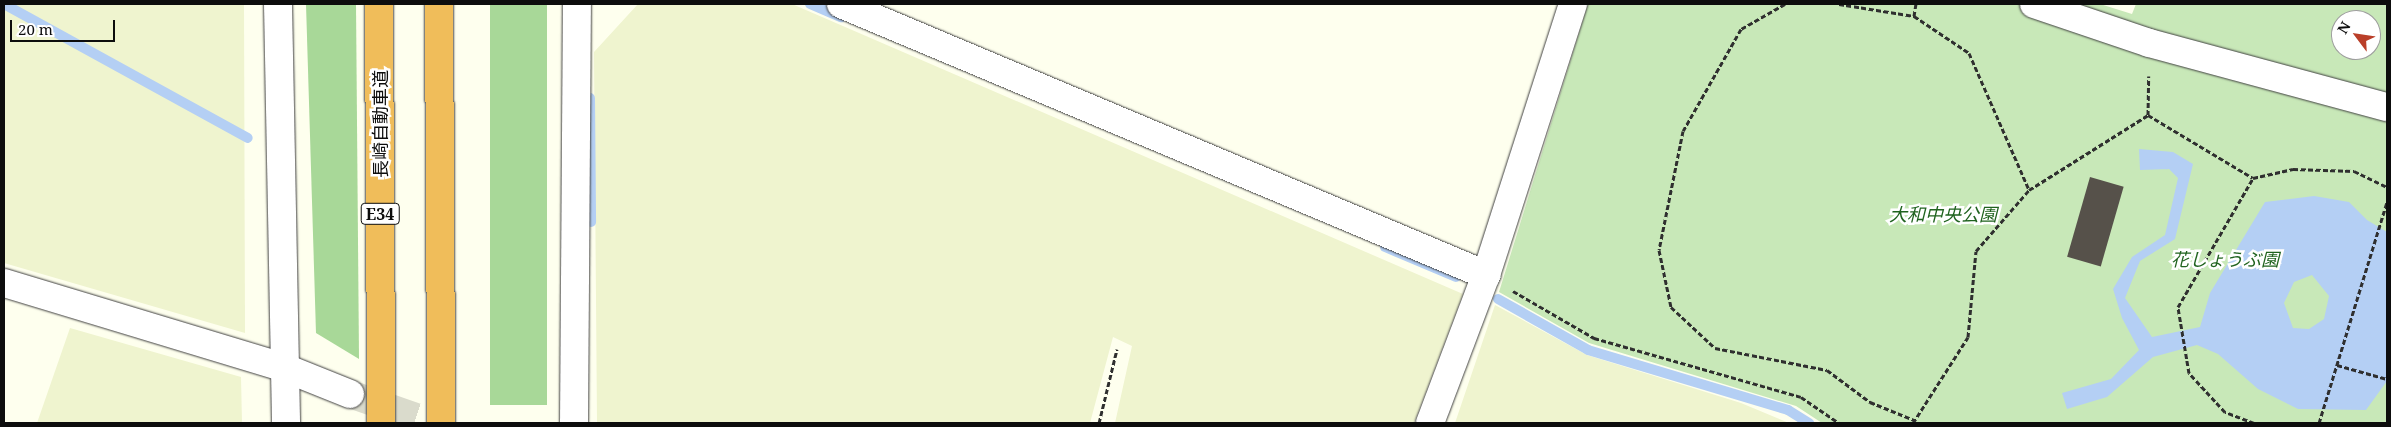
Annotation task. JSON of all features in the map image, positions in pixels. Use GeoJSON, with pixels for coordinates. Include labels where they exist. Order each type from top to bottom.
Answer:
{"type":"FeatureCollection","features":[{"type":"Feature","properties":{"kind":"highway","name":"長崎自動車道"},"geometry":{"type":"LineString","coordinates":[[379,4],[381,423]]}},
{"type":"Feature","properties":{"kind":"highway"},"geometry":{"type":"LineString","coordinates":[[439,4],[441,423]]}},
{"type":"Feature","properties":{"kind":"street"},"geometry":{"type":"LineString","coordinates":[[278,4],[286,423]]}},
{"type":"Feature","properties":{"kind":"street"},"geometry":{"type":"LineString","coordinates":[[574,423],[577,4]]}},
{"type":"Feature","properties":{"kind":"street"},"geometry":{"type":"LineString","coordinates":[[841,4],[1486,275]]}},
{"type":"Feature","properties":{"kind":"street"},"geometry":{"type":"LineString","coordinates":[[1430,423],[1486,275],[1573,4]]}},
{"type":"Feature","properties":{"kind":"street"},"geometry":{"type":"LineString","coordinates":[[2034,4],[2149,43],[2387,106]]}},
{"type":"Feature","properties":{"kind":"street"},"geometry":{"type":"LineString","coordinates":[[4,283],[286,368],[350,394]]}},
{"type":"Feature","properties":{"kind":"path"},"geometry":{"type":"LineString","coordinates":[[1785,4],[1741,29],[1683,131],[1658,250],[1671,307],[1715,348],[1827,370],[1870,402],[1914,422],[1968,337],[1976,251],[2029,190],[2148,115]]}},
{"type":"Feature","properties":{"kind":"path"},"geometry":{"type":"LineString","coordinates":[[1839,4],[1914,16],[1969,53],[2029,190]]}},
{"type":"Feature","properties":{"kind":"path"},"geometry":{"type":"LineString","coordinates":[[1914,16],[1916,4]]}},
{"type":"Feature","properties":{"kind":"path"},"geometry":{"type":"LineString","coordinates":[[2148,115],[2149,43]]}},
{"type":"Feature","properties":{"kind":"path"},"geometry":{"type":"LineString","coordinates":[[2148,115],[2253,178],[2293,169],[2354,171],[2387,188]]}},
{"type":"Feature","properties":{"kind":"path"},"geometry":{"type":"LineString","coordinates":[[2253,178],[2178,307],[2189,372],[2224,412],[2254,423]]}},
{"type":"Feature","properties":{"kind":"path"},"geometry":{"type":"LineString","coordinates":[[2319,423],[2387,202]]}},
{"type":"Feature","properties":{"kind":"path"},"geometry":{"type":"LineString","coordinates":[[1486,275],[1594,338],[1801,398],[1838,423]]}},
{"type":"Feature","properties":{"kind":"path"},"geometry":{"type":"LineString","coordinates":[[1099,423],[1117,349]]}},
{"type":"Feature","properties":{"kind":"path"},"geometry":{"type":"LineString","coordinates":[[2337,365],[2387,379]]}},
{"type":"Feature","properties":{"kind":"green space"},"geometry":{"type":"Polygon","coordinates":[[[4,4],[244,4],[245,333],[4,263],[4,4]]]}},
{"type":"Feature","properties":{"kind":"green space"},"geometry":{"type":"Polygon","coordinates":[[[306,4],[356,4],[359,359],[316,333],[306,4]]]}},
{"type":"Feature","properties":{"kind":"green space"},"geometry":{"type":"Polygon","coordinates":[[[490,4],[547,4],[547,405],[490,405],[490,4]]]}},
{"type":"Feature","properties":{"kind":"green space"},"geometry":{"type":"Polygon","coordinates":[[[638,4],[792,4],[1463,294],[1414,423],[1115,423],[1132,346],[1113,337],[1090,423],[597,423],[594,52],[638,4]]]}},
{"type":"Feature","properties":{"kind":"green space","name":"大和中央公園"},"geometry":{"type":"Polygon","coordinates":[[[1588,4],[2100,4],[2132,14],[2136,4],[2387,4],[2387,423],[1822,423],[1796,406],[1589,343],[1499,292],[1588,4]]]}},
{"type":"Feature","properties":{"kind":"green space"},"geometry":{"type":"Polygon","coordinates":[[[1495,305],[1587,355],[1741,403],[1789,423],[1455,423],[1495,305]]]}},
{"type":"Feature","properties":{"kind":"green space"},"geometry":{"type":"Polygon","coordinates":[[[70,328],[241,377],[242,423],[37,423],[70,328]]]}},
{"type":"Feature","properties":{"kind":"water"},"geometry":{"type":"Polygon","coordinates":[[[2139,149],[2173,152],[2193,164],[2175,239],[2140,261],[2125,298],[2152,337],[2200,327],[2210,293],[2265,202],[2314,196],[2349,202],[2367,220],[2387,232],[2387,381],[2366,410],[2298,409],[2258,389],[2218,354],[2197,345],[2153,357],[2107,397],[2067,409],[2062,393],[2111,379],[2139,350],[2122,318],[2113,289],[2132,257],[2165,235],[2178,178],[2169,169],[2140,170],[2139,149]],[[2312,275],[2294,282],[2284,303],[2293,328],[2309,329],[2324,319],[2329,296],[2312,275]]]}},
{"type":"Feature","properties":{"kind":"building"},"geometry":{"type":"Polygon","coordinates":[[[2090,177],[2124,187],[2101,266],[2067,257],[2090,177]]]}},
{"type":"Feature","properties":{"kind":"waterway"},"geometry":{"type":"LineString","coordinates":[[4,4],[248,138]]}},
{"type":"Feature","properties":{"kind":"waterway"},"geometry":{"type":"LineString","coordinates":[[810,4],[841,17]]}},
{"type":"Feature","properties":{"kind":"waterway"},"geometry":{"type":"LineString","coordinates":[[590,98],[591,222]]}},
{"type":"Feature","properties":{"kind":"waterway"},"geometry":{"type":"LineString","coordinates":[[1385,247],[1456,277]]}},
{"type":"Feature","properties":{"kind":"waterway"},"geometry":{"type":"LineString","coordinates":[[1498,299],[1588,350],[1788,410],[1809,423]]}},
{"type":"Feature","properties":{"kind":"tunnel"},"geometry":{"type":"LineString","coordinates":[[350,394],[433,423]]}},
{"type":"Feature","properties":{"kind":"park label","name":"花しょうぶ園"},"geometry":{"type":"Point","coordinates":[2225,259]}}]}
